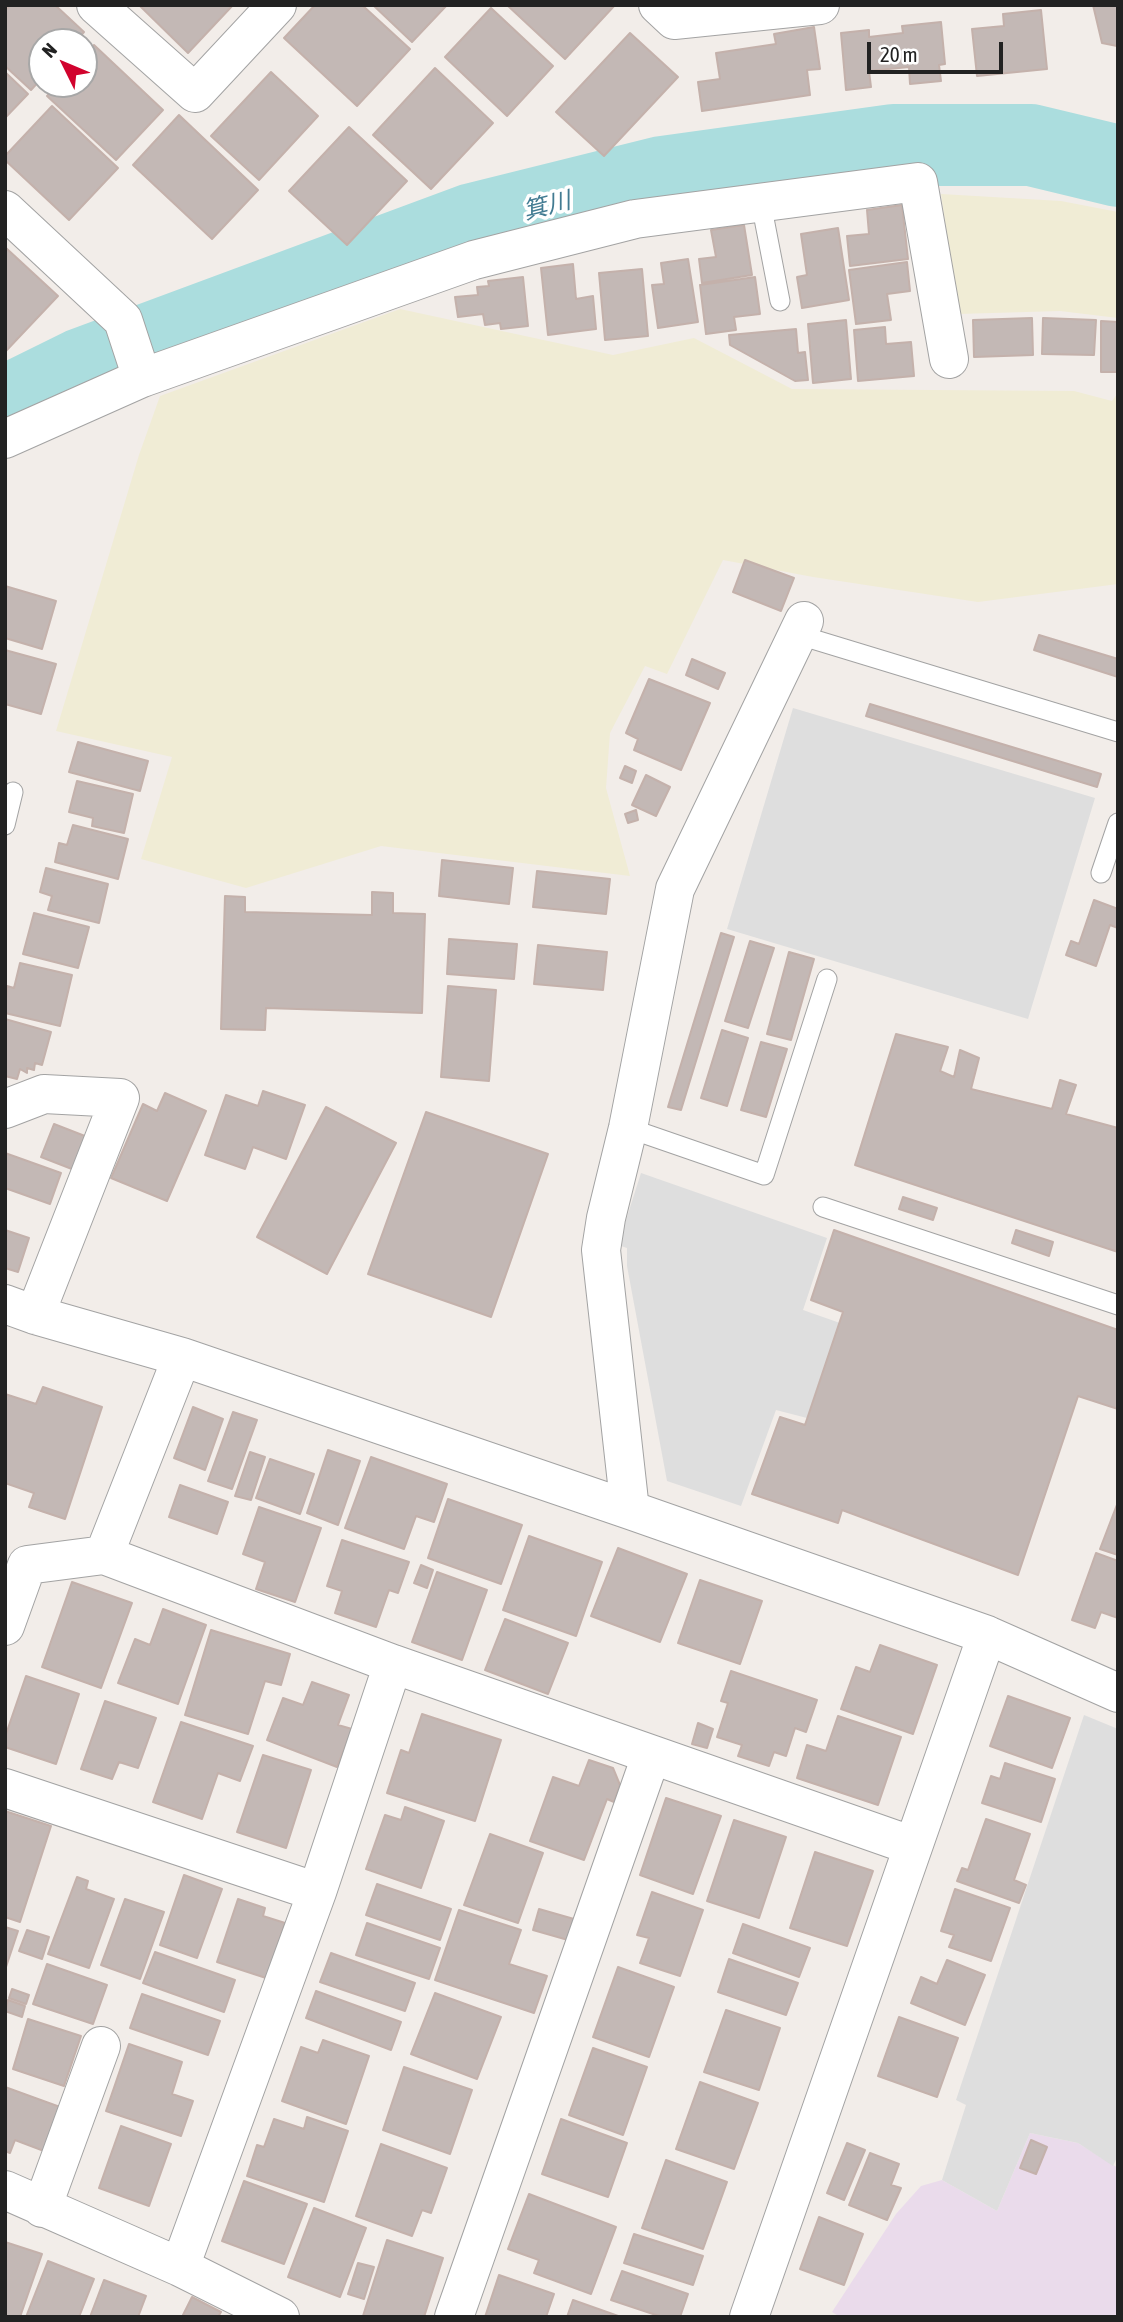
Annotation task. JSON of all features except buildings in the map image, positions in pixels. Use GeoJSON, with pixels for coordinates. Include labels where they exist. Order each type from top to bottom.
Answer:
{"type":"FeatureCollection","features":[{"type":"Feature","properties":{"kind":"street"},"geometry":{"type":"LineString","coordinates":[[96,5],[195,93],[277,5]]}},
{"type":"Feature","properties":{"kind":"street"},"geometry":{"type":"LineString","coordinates":[[658,5],[674,20],[820,5]]}},
{"type":"Feature","properties":{"kind":"street"},"geometry":{"type":"LineString","coordinates":[[5,439],[142,378],[474,260],[635,219],[919,182],[949,359]]}},
{"type":"Feature","properties":{"kind":"street"},"geometry":{"type":"LineString","coordinates":[[5,210],[124,320],[142,378]]}},
{"type":"Feature","properties":{"kind":"street"},"geometry":{"type":"LineString","coordinates":[[630,1510],[601,1250],[606,1219],[628,1128],[675,889],[802,628]]}},
{"type":"Feature","properties":{"kind":"street"},"geometry":{"type":"LineString","coordinates":[[5,1109],[44,1094],[120,1098],[20,1310],[182,1357],[630,1510],[987,1635],[1118,1693]]}},
{"type":"Feature","properties":{"kind":"street"},"geometry":{"type":"LineString","coordinates":[[104,1555],[182,1357]]}},
{"type":"Feature","properties":{"kind":"street"},"geometry":{"type":"LineString","coordinates":[[5,1626],[27,1565],[104,1555],[393,1664],[913,1846]]}},
{"type":"Feature","properties":{"kind":"street"},"geometry":{"type":"LineString","coordinates":[[750,2317],[987,1635]]}},
{"type":"Feature","properties":{"kind":"street"},"geometry":{"type":"LineString","coordinates":[[180,2267],[317,1892],[393,1664]]}},
{"type":"Feature","properties":{"kind":"street"},"geometry":{"type":"LineString","coordinates":[[454,2317],[651,1756]]}},
{"type":"Feature","properties":{"kind":"street"},"geometry":{"type":"LineString","coordinates":[[5,1788],[317,1892]]}},
{"type":"Feature","properties":{"kind":"street"},"geometry":{"type":"LineString","coordinates":[[42,2208],[101,2046]]}},
{"type":"Feature","properties":{"kind":"street"},"geometry":{"type":"LineString","coordinates":[[5,2190],[180,2267],[280,2317]]}},
{"type":"Feature","properties":{"kind":"lane"},"geometry":{"type":"LineString","coordinates":[[761,203],[780,301]]}},
{"type":"Feature","properties":{"kind":"lane"},"geometry":{"type":"LineString","coordinates":[[802,628],[1118,732]]}},
{"type":"Feature","properties":{"kind":"lane"},"geometry":{"type":"LineString","coordinates":[[5,825],[13,792]]}},
{"type":"Feature","properties":{"kind":"lane"},"geometry":{"type":"LineString","coordinates":[[1101,873],[1118,823]]}},
{"type":"Feature","properties":{"kind":"lane"},"geometry":{"type":"LineString","coordinates":[[628,1128],[764,1175],[827,979]]}},
{"type":"Feature","properties":{"kind":"lane"},"geometry":{"type":"LineString","coordinates":[[823,1207],[1118,1305]]}},
{"type":"Feature","properties":{"kind":"shaded area"},"geometry":{"type":"Polygon","coordinates":[[[941,194],[1061,201],[1118,212],[1118,318],[1060,311],[958,314],[941,194]]]}},
{"type":"Feature","properties":{"kind":"shaded area"},"geometry":{"type":"Polygon","coordinates":[[[400,309],[613,355],[694,338],[792,389],[1074,391],[1112,401],[1118,393],[1118,584],[978,602],[813,577],[723,560],[667,674],[645,666],[610,733],[606,788],[630,876],[381,846],[246,888],[141,859],[172,757],[56,731],[139,455],[160,396],[400,309]]]}},
{"type":"Feature","properties":{"kind":"shaded area"},"geometry":{"type":"Polygon","coordinates":[[[793,708],[1095,798],[1028,1019],[727,929],[793,708]]]}},
{"type":"Feature","properties":{"kind":"shaded area"},"geometry":{"type":"Polygon","coordinates":[[[641,1173],[827,1238],[803,1310],[840,1323],[807,1418],[776,1410],[741,1506],[667,1481],[627,1266],[627,1248],[618,1245],[641,1173]]]}},
{"type":"Feature","properties":{"kind":"shaded area"},"geometry":{"type":"Polygon","coordinates":[[[1084,1715],[1118,1729],[1118,2155],[1113,2166],[1078,2143],[1030,2133],[997,2211],[942,2180],[966,2105],[956,2100],[1084,1715]]]}},
{"type":"Feature","properties":{"kind":"shaded area"},"geometry":{"type":"Polygon","coordinates":[[[1030,2133],[1078,2143],[1118,2168],[1118,2317],[840,2317],[832,2312],[896,2214],[921,2186],[942,2180],[997,2211],[1030,2133]]]}},
{"type":"Feature","properties":{"kind":"waterway","name":"箕川"},"geometry":{"type":"LineString","coordinates":[[5,407],[82,369],[473,224],[662,177],[893,145],[1031,145],[1118,166]]}}]}
